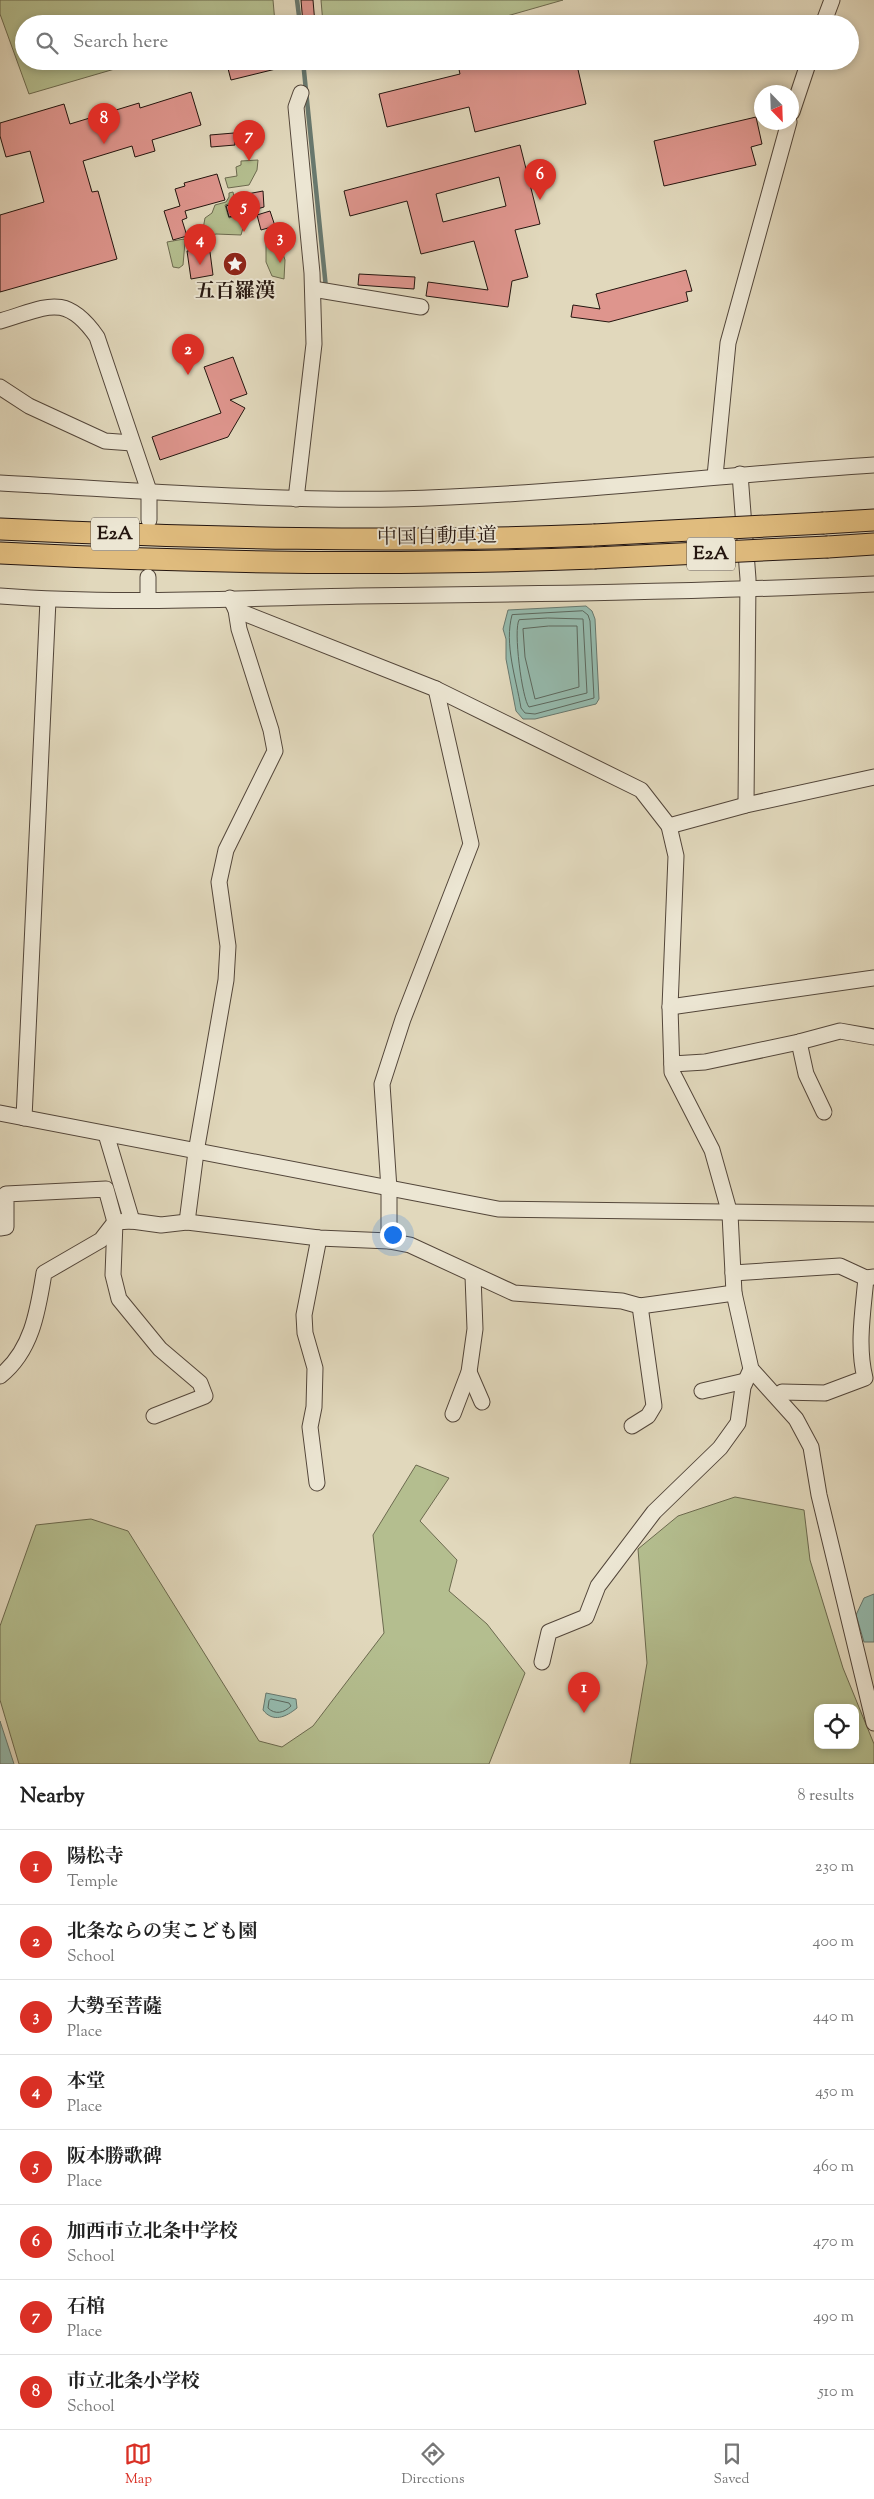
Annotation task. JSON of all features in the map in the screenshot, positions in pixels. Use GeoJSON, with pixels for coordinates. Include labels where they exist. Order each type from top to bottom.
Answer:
{"type":"FeatureCollection","features":[{"type":"Feature","properties":{"kind":"highway","name":"中国自動車道"},"geometry":{"type":"LineString","coordinates":[[0,529],[176,537],[375,538],[594,535],[874,520]]}},
{"type":"Feature","properties":{"kind":"highway","name":"中国自動車道"},"geometry":{"type":"LineString","coordinates":[[0,554],[230,562],[463,561],[594,558],[874,544]]}},
{"type":"Feature","properties":{"kind":"street"},"geometry":{"type":"LineString","coordinates":[[826,15],[832,0]]}},
{"type":"Feature","properties":{"kind":"street"},"geometry":{"type":"LineString","coordinates":[[799,91],[806,70]]}},
{"type":"Feature","properties":{"kind":"street"},"geometry":{"type":"LineString","coordinates":[[296,499],[314,344],[313,289],[296,107],[301,93]]}},
{"type":"Feature","properties":{"kind":"street"},"geometry":{"type":"LineString","coordinates":[[715,476],[728,343],[787,130]]}},
{"type":"Feature","properties":{"kind":"street"},"geometry":{"type":"LineString","coordinates":[[313,289],[421,307]]}},
{"type":"Feature","properties":{"kind":"street"},"geometry":{"type":"LineString","coordinates":[[0,321],[57,306],[71,309],[86,321],[97,337],[148,490],[149,520]]}},
{"type":"Feature","properties":{"kind":"street"},"geometry":{"type":"LineString","coordinates":[[0,386],[29,406],[105,441],[132,443]]}},
{"type":"Feature","properties":{"kind":"street"},"geometry":{"type":"LineString","coordinates":[[0,483],[296,499],[396,499],[542,492],[715,476],[874,465]]}},
{"type":"Feature","properties":{"kind":"street"},"geometry":{"type":"LineString","coordinates":[[740,474],[748,590],[746,805]]}},
{"type":"Feature","properties":{"kind":"street"},"geometry":{"type":"LineString","coordinates":[[148,577],[148,600]]}},
{"type":"Feature","properties":{"kind":"street"},"geometry":{"type":"LineString","coordinates":[[0,596],[48,600],[148,600],[233,604],[748,590],[874,584]]}},
{"type":"Feature","properties":{"kind":"street"},"geometry":{"type":"LineString","coordinates":[[24,1118],[48,600]]}},
{"type":"Feature","properties":{"kind":"street"},"geometry":{"type":"LineString","coordinates":[[233,604],[436,689],[641,790],[669,826],[676,856],[670,1007],[672,1072],[712,1150],[730,1214],[734,1293],[748,1375],[738,1423],[720,1448],[654,1512],[598,1586],[586,1617],[549,1632],[542,1662]]}},
{"type":"Feature","properties":{"kind":"street"},"geometry":{"type":"LineString","coordinates":[[187,1222],[196,1152],[226,980],[228,946],[219,882],[226,850],[275,751],[271,730],[239,630],[233,604]]}},
{"type":"Feature","properties":{"kind":"street"},"geometry":{"type":"LineString","coordinates":[[389,1242],[389,1189],[382,1084],[403,1019],[471,844],[436,689]]}},
{"type":"Feature","properties":{"kind":"street"},"geometry":{"type":"LineString","coordinates":[[669,826],[746,805],[874,777]]}},
{"type":"Feature","properties":{"kind":"street"},"geometry":{"type":"LineString","coordinates":[[670,1007],[874,978]]}},
{"type":"Feature","properties":{"kind":"street"},"geometry":{"type":"LineString","coordinates":[[672,1064],[705,1062],[799,1042],[840,1031],[874,1037]]}},
{"type":"Feature","properties":{"kind":"street"},"geometry":{"type":"LineString","coordinates":[[799,1042],[806,1074],[824,1112]]}},
{"type":"Feature","properties":{"kind":"street"},"geometry":{"type":"LineString","coordinates":[[0,1113],[389,1189],[498,1208],[730,1214],[874,1214]]}},
{"type":"Feature","properties":{"kind":"street"},"geometry":{"type":"LineString","coordinates":[[106,1134],[132,1221]]}},
{"type":"Feature","properties":{"kind":"street"},"geometry":{"type":"LineString","coordinates":[[0,1228],[6,1227],[6,1194],[106,1189],[115,1222],[113,1275],[119,1298],[160,1349],[200,1383],[205,1396],[154,1416]]}},
{"type":"Feature","properties":{"kind":"street"},"geometry":{"type":"LineString","coordinates":[[0,1376],[12,1366],[35,1324],[44,1273],[101,1240],[115,1222],[132,1221],[161,1225],[187,1222],[319,1238],[410,1245],[473,1276],[514,1293],[622,1300],[640,1306],[734,1293]]}},
{"type":"Feature","properties":{"kind":"street"},"geometry":{"type":"LineString","coordinates":[[317,1483],[310,1427],[314,1407],[315,1368],[305,1332],[304,1315],[319,1238]]}},
{"type":"Feature","properties":{"kind":"street"},"geometry":{"type":"LineString","coordinates":[[733,1273],[840,1266],[870,1278],[861,1337],[861,1364],[865,1378],[825,1393],[782,1392],[777,1396]]}},
{"type":"Feature","properties":{"kind":"street"},"geometry":{"type":"LineString","coordinates":[[453,1414],[469,1372],[475,1329],[473,1276]]}},
{"type":"Feature","properties":{"kind":"street"},"geometry":{"type":"LineString","coordinates":[[632,1426],[648,1416],[654,1406],[640,1306]]}},
{"type":"Feature","properties":{"kind":"street"},"geometry":{"type":"LineString","coordinates":[[469,1372],[482,1402]]}},
{"type":"Feature","properties":{"kind":"street"},"geometry":{"type":"LineString","coordinates":[[748,1375],[777,1396],[796,1419],[811,1447],[819,1495],[874,1723]]}},
{"type":"Feature","properties":{"kind":"street"},"geometry":{"type":"LineString","coordinates":[[702,1391],[748,1375]]}},
{"type":"Feature","properties":{"kind":"green space"},"geometry":{"type":"Polygon","coordinates":[[[0,0],[273,0],[274,15],[15,15],[15,55],[0,14],[0,0]]]}},
{"type":"Feature","properties":{"kind":"green space"},"geometry":{"type":"Polygon","coordinates":[[[321,0],[563,0],[510,15],[322,15],[321,0]]]}},
{"type":"Feature","properties":{"kind":"green space"},"geometry":{"type":"Polygon","coordinates":[[[20,70],[111,70],[29,94],[20,70]]]}},
{"type":"Feature","properties":{"kind":"green space"},"geometry":{"type":"Polygon","coordinates":[[[258,160],[257,170],[249,185],[228,188],[225,178],[237,176],[236,167],[241,165],[241,161],[258,160]]]}},
{"type":"Feature","properties":{"kind":"green space"},"geometry":{"type":"Polygon","coordinates":[[[233,192],[235,202],[225,205],[229,218],[239,215],[243,228],[241,235],[216,234],[207,237],[203,229],[205,218],[212,213],[215,205],[226,202],[229,193],[233,192]]]}},
{"type":"Feature","properties":{"kind":"green space"},"geometry":{"type":"Polygon","coordinates":[[[266,238],[278,238],[285,260],[284,279],[272,276],[266,262],[266,238]]]}},
{"type":"Feature","properties":{"kind":"green space"},"geometry":{"type":"Polygon","coordinates":[[[184,239],[183,265],[179,268],[173,267],[167,242],[184,239]]]}},
{"type":"Feature","properties":{"kind":"green space"},"geometry":{"type":"Polygon","coordinates":[[[416,1465],[449,1478],[420,1521],[457,1560],[449,1591],[487,1624],[525,1673],[489,1764],[19,1764],[0,1700],[0,1626],[36,1525],[91,1519],[128,1531],[259,1741],[282,1747],[313,1726],[384,1633],[373,1535],[416,1465]]]}},
{"type":"Feature","properties":{"kind":"green space"},"geometry":{"type":"Polygon","coordinates":[[[735,1497],[804,1510],[810,1560],[843,1668],[858,1704],[814,1704],[814,1749],[859,1749],[859,1707],[874,1744],[874,1764],[630,1764],[647,1663],[638,1549],[678,1516],[735,1497]]]}},
{"type":"Feature","properties":{"kind":"water"},"geometry":{"type":"Polygon","coordinates":[[[586,606],[592,611],[595,619],[599,699],[596,704],[535,719],[523,719],[516,711],[506,659],[506,639],[503,629],[508,610],[586,606]]]}},
{"type":"Feature","properties":{"kind":"water"},"geometry":{"type":"Polygon","coordinates":[[[874,1594],[874,1642],[864,1642],[856,1615],[864,1598],[874,1594]]]}},
{"type":"Feature","properties":{"kind":"water"},"geometry":{"type":"Polygon","coordinates":[[[266,1693],[296,1699],[297,1708],[284,1716],[271,1716],[263,1710],[266,1693]]]}},
{"type":"Feature","properties":{"kind":"water"},"geometry":{"type":"Polygon","coordinates":[[[0,1721],[14,1764],[0,1764],[0,1721]]]}},
{"type":"Feature","properties":{"kind":"building"},"geometry":{"type":"Polygon","coordinates":[[[301,0],[313,0],[314,15],[302,15],[301,0]]]}},
{"type":"Feature","properties":{"kind":"building"},"geometry":{"type":"Polygon","coordinates":[[[228,70],[272,70],[231,80],[228,70]]]}},
{"type":"Feature","properties":{"kind":"building"},"geometry":{"type":"Polygon","coordinates":[[[459,70],[578,70],[586,104],[475,132],[469,107],[387,127],[379,94],[460,74],[459,70]]]}},
{"type":"Feature","properties":{"kind":"building"},"geometry":{"type":"Polygon","coordinates":[[[191,92],[201,125],[152,140],[155,151],[135,157],[132,146],[83,161],[92,192],[98,191],[117,259],[0,292],[0,215],[44,202],[30,151],[6,157],[0,136],[0,123],[64,104],[70,124],[139,103],[140,108],[191,92]]]}},
{"type":"Feature","properties":{"kind":"building"},"geometry":{"type":"Polygon","coordinates":[[[754,117],[754,130],[759,130],[762,144],[751,147],[756,165],[664,186],[654,141],[754,117]]]}},
{"type":"Feature","properties":{"kind":"building"},"geometry":{"type":"Polygon","coordinates":[[[234,133],[235,145],[211,147],[210,135],[234,133]]]}},
{"type":"Feature","properties":{"kind":"building"},"geometry":{"type":"Polygon","coordinates":[[[520,145],[540,224],[515,230],[528,277],[512,281],[508,307],[426,296],[428,282],[488,290],[474,241],[421,254],[407,201],[350,216],[344,191],[520,145]],[[499,177],[436,194],[443,222],[506,206],[499,177]]]}},
{"type":"Feature","properties":{"kind":"building"},"geometry":{"type":"Polygon","coordinates":[[[217,174],[225,200],[185,211],[187,218],[182,220],[187,236],[173,240],[164,211],[180,206],[175,189],[185,186],[184,183],[217,174]]]}},
{"type":"Feature","properties":{"kind":"building"},"geometry":{"type":"Polygon","coordinates":[[[263,191],[264,207],[229,217],[226,206],[248,199],[247,194],[263,191]]]}},
{"type":"Feature","properties":{"kind":"building"},"geometry":{"type":"Polygon","coordinates":[[[270,211],[275,226],[261,230],[257,215],[270,211]]]}},
{"type":"Feature","properties":{"kind":"building"},"geometry":{"type":"Polygon","coordinates":[[[203,249],[204,253],[210,252],[213,275],[191,279],[187,251],[203,249]]]}},
{"type":"Feature","properties":{"kind":"building"},"geometry":{"type":"Polygon","coordinates":[[[686,270],[692,291],[686,292],[688,301],[609,322],[571,317],[573,305],[600,309],[596,294],[686,270]]]}},
{"type":"Feature","properties":{"kind":"building"},"geometry":{"type":"Polygon","coordinates":[[[359,274],[415,277],[414,289],[358,285],[359,274]]]}},
{"type":"Feature","properties":{"kind":"building"},"geometry":{"type":"Polygon","coordinates":[[[233,357],[247,394],[230,400],[245,408],[228,437],[160,460],[152,437],[221,413],[204,367],[233,357]]]}},
{"type":"Feature","properties":{"kind":"waterway"},"geometry":{"type":"LineString","coordinates":[[297,0],[299,15]]}},
{"type":"Feature","properties":{"kind":"waterway"},"geometry":{"type":"LineString","coordinates":[[304,70],[326,288]]}},
{"type":"Feature","properties":{"kind":"place","name":"市立北条小学校"},"geometry":{"type":"Point","coordinates":[104,144]}},
{"type":"Feature","properties":{"kind":"place","name":"石棺"},"geometry":{"type":"Point","coordinates":[249,161]}},
{"type":"Feature","properties":{"kind":"place","name":"加西市立北条中学校"},"geometry":{"type":"Point","coordinates":[540,200]}},
{"type":"Feature","properties":{"kind":"place","name":"阪本勝歌碑"},"geometry":{"type":"Point","coordinates":[244,232]}},
{"type":"Feature","properties":{"kind":"place","name":"大勢至菩薩"},"geometry":{"type":"Point","coordinates":[280,263]}},
{"type":"Feature","properties":{"kind":"place","name":"五百羅漢"},"geometry":{"type":"Point","coordinates":[235,264]}},
{"type":"Feature","properties":{"kind":"place","name":"本堂"},"geometry":{"type":"Point","coordinates":[200,265]}},
{"type":"Feature","properties":{"kind":"place","name":"北条ならの実こども園"},"geometry":{"type":"Point","coordinates":[188,375]}},
{"type":"Feature","properties":{"kind":"place","name":"陽松寺"},"geometry":{"type":"Point","coordinates":[584,1713]}}]}
